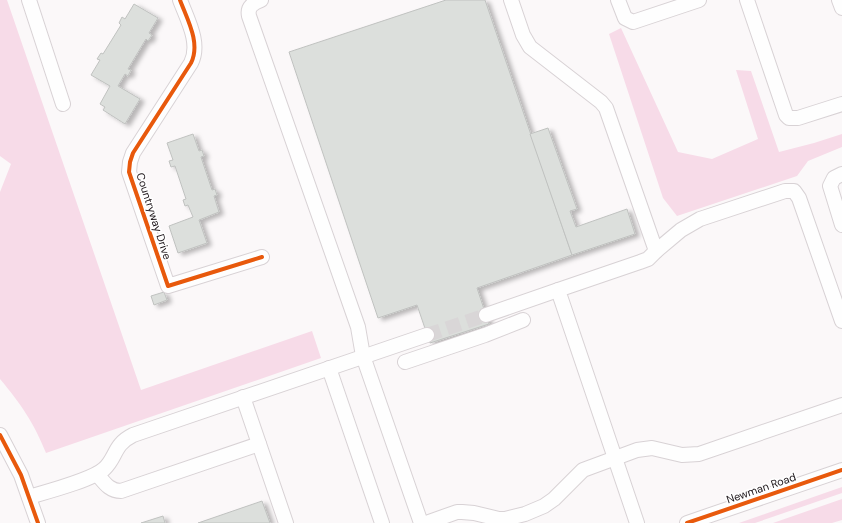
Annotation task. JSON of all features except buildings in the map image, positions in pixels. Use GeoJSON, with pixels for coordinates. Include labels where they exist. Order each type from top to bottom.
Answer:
{"type":"FeatureCollection","features":[{"type":"Feature","properties":{"kind":"street"},"geometry":{"type":"LineString","coordinates":[[28,0],[63,104]]}},
{"type":"Feature","properties":{"kind":"street","name":"Countryway Drive"},"geometry":{"type":"LineString","coordinates":[[180,0],[194,43],[195,53],[191,63],[133,153],[129,172],[168,286],[262,257]]}},
{"type":"Feature","properties":{"kind":"street"},"geometry":{"type":"LineString","coordinates":[[261,0],[252,4],[249,8],[249,16],[358,327],[363,356],[421,523]]}},
{"type":"Feature","properties":{"kind":"street"},"geometry":{"type":"LineString","coordinates":[[511,0],[523,36],[530,48],[601,102],[606,108],[656,251]]}},
{"type":"Feature","properties":{"kind":"street"},"geometry":{"type":"LineString","coordinates":[[618,0],[625,18],[633,22],[637,22],[699,0]]}},
{"type":"Feature","properties":{"kind":"street"},"geometry":{"type":"LineString","coordinates":[[747,0],[786,115],[790,118],[798,118],[842,104]]}},
{"type":"Feature","properties":{"kind":"street"},"geometry":{"type":"LineString","coordinates":[[839,0],[842,8]]}},
{"type":"Feature","properties":{"kind":"street"},"geometry":{"type":"LineString","coordinates":[[842,174],[834,178],[830,186],[842,222]]}},
{"type":"Feature","properties":{"kind":"street"},"geometry":{"type":"LineString","coordinates":[[486,315],[648,259],[681,230],[700,219],[785,191],[794,191],[800,198],[842,321]]}},
{"type":"Feature","properties":{"kind":"street"},"geometry":{"type":"LineString","coordinates":[[558,290],[637,523]]}},
{"type":"Feature","properties":{"kind":"street"},"geometry":{"type":"LineString","coordinates":[[405,362],[524,320]]}},
{"type":"Feature","properties":{"kind":"street"},"geometry":{"type":"LineString","coordinates":[[29,497],[97,474],[108,465],[121,443],[133,435],[427,335]]}},
{"type":"Feature","properties":{"kind":"street"},"geometry":{"type":"LineString","coordinates":[[329,368],[382,523]]}},
{"type":"Feature","properties":{"kind":"street"},"geometry":{"type":"LineString","coordinates":[[243,397],[286,523]]}},
{"type":"Feature","properties":{"kind":"street"},"geometry":{"type":"LineString","coordinates":[[426,523],[456,512],[474,512],[486,517],[499,519],[525,514],[554,499],[583,470],[637,450],[652,448],[682,455],[699,454],[842,405]]}},
{"type":"Feature","properties":{"kind":"street"},"geometry":{"type":"LineString","coordinates":[[0,435],[21,475],[38,523]]}},
{"type":"Feature","properties":{"kind":"street"},"geometry":{"type":"LineString","coordinates":[[97,474],[109,487],[116,491],[121,491],[259,444]]}},
{"type":"Feature","properties":{"kind":"street","name":"Newman Road"},"geometry":{"type":"LineString","coordinates":[[686,523],[842,470]]}},
{"type":"Feature","properties":{"kind":"shaded area"},"geometry":{"type":"Polygon","coordinates":[[[0,0],[7,0],[141,390],[312,331],[321,358],[46,453],[37,432],[26,414],[0,379],[0,192],[11,164],[0,156],[0,0]]]}},
{"type":"Feature","properties":{"kind":"shaded area"},"geometry":{"type":"Polygon","coordinates":[[[621,28],[678,152],[712,159],[758,139],[736,70],[751,71],[779,152],[842,134],[842,147],[808,161],[797,176],[677,216],[663,198],[609,34],[621,28]]]}},
{"type":"Feature","properties":{"kind":"shaded area"},"geometry":{"type":"Polygon","coordinates":[[[842,487],[842,493],[755,523],[739,523],[842,487]]]}},
{"type":"Feature","properties":{"kind":"shaded area"},"geometry":{"type":"Polygon","coordinates":[[[842,499],[842,520],[832,523],[773,523],[842,499]]]}},
{"type":"Feature","properties":{"kind":"tunnel"},"geometry":{"type":"LineString","coordinates":[[427,335],[486,315]]}},
{"type":"Feature","properties":{"kind":"cycle path"},"geometry":{"type":"LineString","coordinates":[[180,0],[192,31],[194,39],[194,55],[191,63],[133,153],[129,172],[168,286],[262,257]]}},
{"type":"Feature","properties":{"kind":"cycle path"},"geometry":{"type":"LineString","coordinates":[[0,435],[21,475],[38,523]]}},
{"type":"Feature","properties":{"kind":"cycle path"},"geometry":{"type":"LineString","coordinates":[[687,523],[842,470]]}}]}
